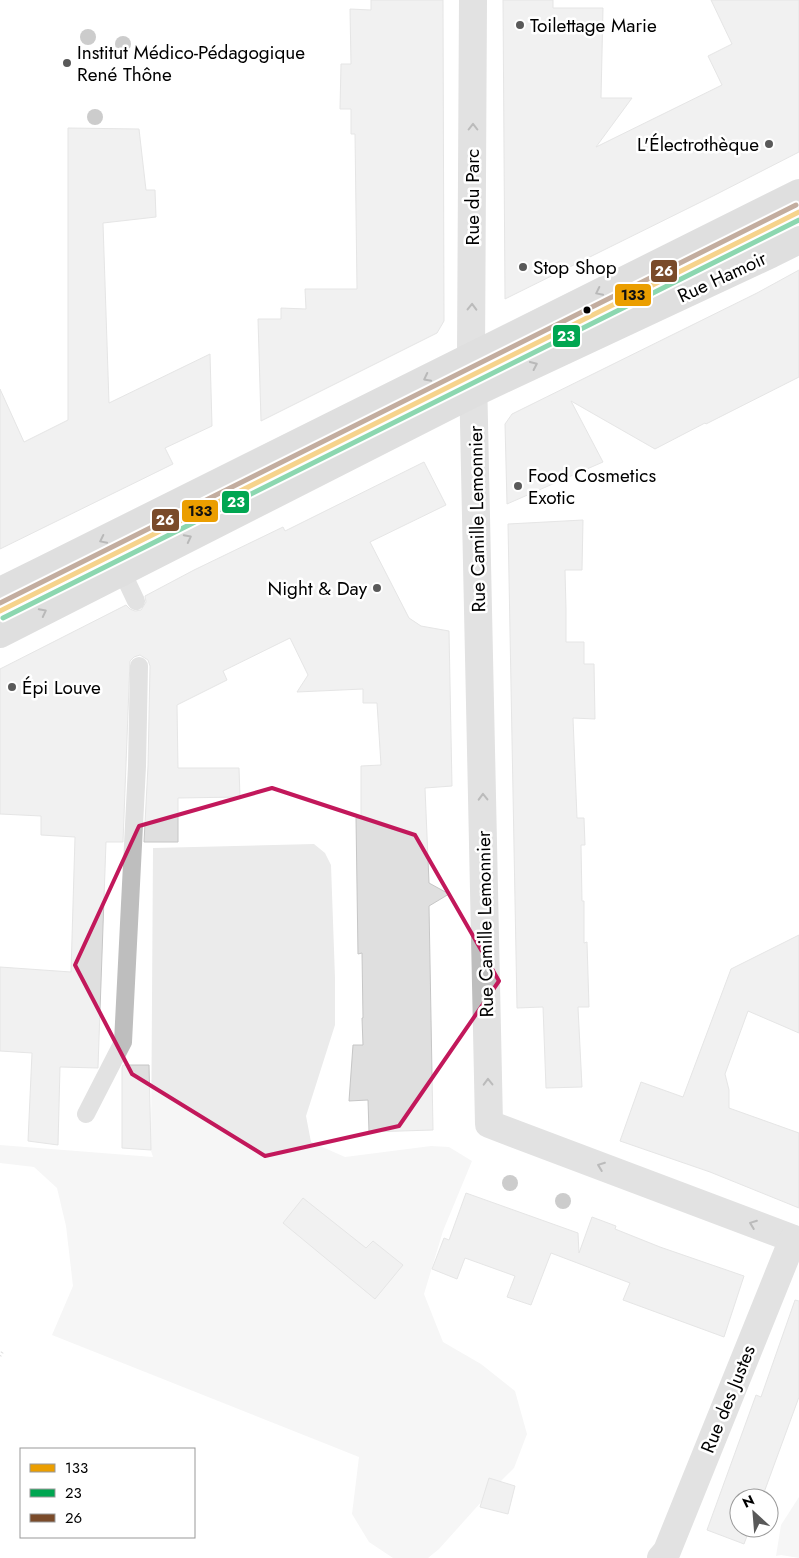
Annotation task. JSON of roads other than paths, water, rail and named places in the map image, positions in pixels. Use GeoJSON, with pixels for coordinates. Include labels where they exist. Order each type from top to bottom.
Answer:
{"type":"FeatureCollection","features":[{"type":"Feature","properties":{"kind":"main road","name":"Rue Hamoir"},"geometry":{"type":"LineString","coordinates":[[0,634],[118,563],[473,375],[799,193]]}},
{"type":"Feature","properties":{"kind":"main road","name":"Rue Hamoir"},"geometry":{"type":"LineString","coordinates":[[0,591],[174,505],[473,375],[762,259],[799,240]]}},
{"type":"Feature","properties":{"kind":"street","name":"Rue du Parc"},"geometry":{"type":"LineString","coordinates":[[473,0],[473,375]]}},
{"type":"Feature","properties":{"kind":"street","name":"Rue Camille Lemonnier"},"geometry":{"type":"LineString","coordinates":[[473,375],[489,1124],[796,1240]]}},
{"type":"Feature","properties":{"kind":"street","name":"Rue des Justes"},"geometry":{"type":"LineString","coordinates":[[661,1558],[667,1552],[796,1240]]}},
{"type":"Feature","properties":{"kind":"lane","name":"Rue Hamoir"},"geometry":{"type":"LineString","coordinates":[[473,375],[799,212]]}},
{"type":"Feature","properties":{"kind":"lane","name":"Rue Hamoir"},"geometry":{"type":"LineString","coordinates":[[0,610],[118,563]]}},
{"type":"Feature","properties":{"kind":"lane"},"geometry":{"type":"LineString","coordinates":[[118,563],[136,600]]}},
{"type":"Feature","properties":{"kind":"lane"},"geometry":{"type":"LineString","coordinates":[[86,1114],[123,1042],[137,766],[139,666]]}},
{"type":"Feature","properties":{"kind":"place","name":"Toilettage Marie"},"geometry":{"type":"Point","coordinates":[520,25]}},
{"type":"Feature","properties":{"kind":"place","name":"Institut Médico-Pédagogique René Thône"},"geometry":{"type":"Point","coordinates":[67,63]}},
{"type":"Feature","properties":{"kind":"place","name":"L'Électrothèque"},"geometry":{"type":"Point","coordinates":[769,144]}},
{"type":"Feature","properties":{"kind":"place","name":"Stop Shop"},"geometry":{"type":"Point","coordinates":[523,267]}},
{"type":"Feature","properties":{"kind":"place","name":"Food Cosmetics Exotic"},"geometry":{"type":"Point","coordinates":[518,486]}},
{"type":"Feature","properties":{"kind":"place","name":"Night & Day"},"geometry":{"type":"Point","coordinates":[377,588]}},
{"type":"Feature","properties":{"kind":"place","name":"Épi Louve"},"geometry":{"type":"Point","coordinates":[12,687]}}]}
